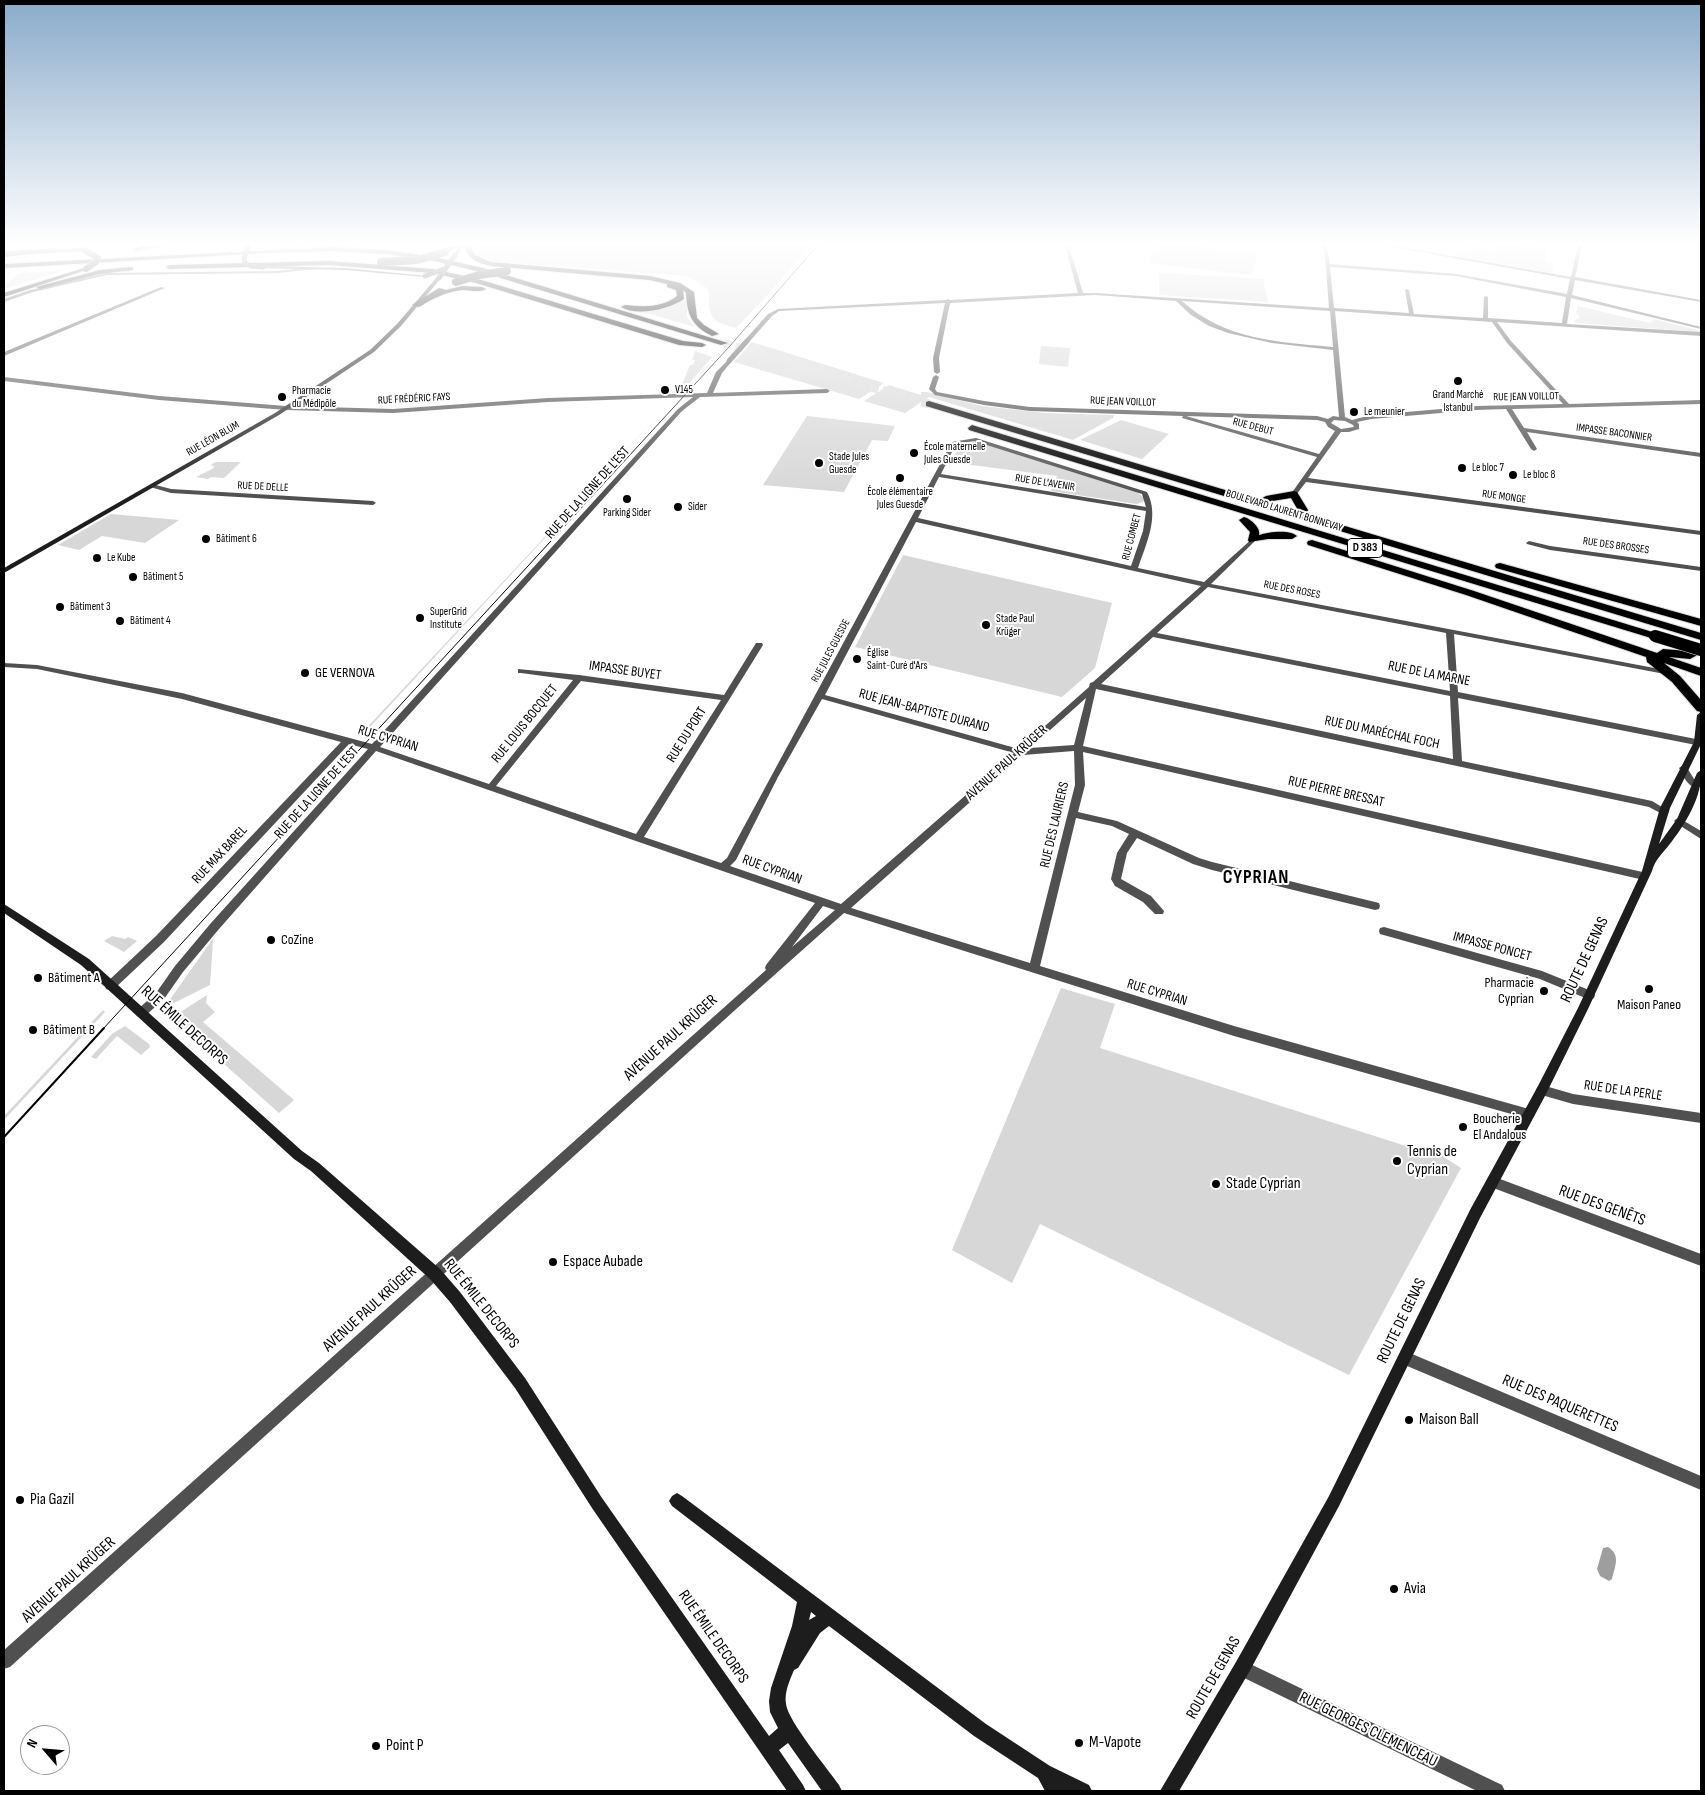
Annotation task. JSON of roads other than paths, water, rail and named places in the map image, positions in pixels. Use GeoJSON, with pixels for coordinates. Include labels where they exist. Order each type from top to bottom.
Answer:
{"type":"FeatureCollection","features":[{"type":"Feature","properties":{"kind":"highway"},"geometry":{"type":"LineString","coordinates":[[637,330],[682,343],[702,345],[724,344]]}},
{"type":"Feature","properties":{"kind":"highway"},"geometry":{"type":"LineString","coordinates":[[653,330],[702,345]]}},
{"type":"Feature","properties":{"kind":"highway"},"geometry":{"type":"LineString","coordinates":[[678,330],[724,344]]}},
{"type":"Feature","properties":{"kind":"highway"},"geometry":{"type":"LineString","coordinates":[[707,330],[724,344]]}},
{"type":"Feature","properties":{"kind":"highway","name":"BOULEVARD LAURENT BONNEVAY"},"geometry":{"type":"LineString","coordinates":[[928,404],[1662,625],[1701,628]]}},
{"type":"Feature","properties":{"kind":"highway","name":"BOULEVARD LAURENT BONNEVAY"},"geometry":{"type":"LineString","coordinates":[[964,426],[1701,649]]}},
{"type":"Feature","properties":{"kind":"highway"},"geometry":{"type":"LineString","coordinates":[[1075,460],[1118,479],[1470,593],[1701,672]]}},
{"type":"Feature","properties":{"kind":"highway"},"geometry":{"type":"LineString","coordinates":[[1122,463],[1149,467],[1266,499],[1681,618],[1699,630],[1701,628]]}},
{"type":"Feature","properties":{"kind":"highway"},"geometry":{"type":"LineString","coordinates":[[1266,499],[1294,494],[1303,510]]}},
{"type":"Feature","properties":{"kind":"highway"},"geometry":{"type":"LineString","coordinates":[[1244,520],[1255,531],[1253,540],[1268,536],[1292,536]]}},
{"type":"Feature","properties":{"kind":"highway"},"geometry":{"type":"LineString","coordinates":[[1639,651],[1690,655],[1701,649]]}},
{"type":"Feature","properties":{"kind":"highway"},"geometry":{"type":"LineString","coordinates":[[1639,651],[1670,673],[1701,708]]}},
{"type":"Feature","properties":{"kind":"main road","name":"RUE LÉON BLUM"},"geometry":{"type":"LineString","coordinates":[[4,572],[286,408],[382,342],[393,330]]}},
{"type":"Feature","properties":{"kind":"main road","name":"ROUTE DE GENAS"},"geometry":{"type":"LineString","coordinates":[[1169,1791],[1242,1668],[1334,1501],[1475,1214],[1542,1090],[1590,994],[1651,859],[1664,812],[1684,768],[1700,743],[1701,716]]}},
{"type":"Feature","properties":{"kind":"main road","name":"ROUTE DE GENAS"},"geometry":{"type":"LineString","coordinates":[[1651,859],[1664,848],[1697,785],[1701,773]]}},
{"type":"Feature","properties":{"kind":"main road","name":"RUE ÉMILE DECORPS"},"geometry":{"type":"LineString","coordinates":[[4,908],[85,962],[298,1155],[315,1167],[435,1274],[520,1383],[597,1503],[797,1791]]}},
{"type":"Feature","properties":{"kind":"main road"},"geometry":{"type":"LineString","coordinates":[[677,1500],[980,1730],[1044,1772],[1082,1791]]}},
{"type":"Feature","properties":{"kind":"main road"},"geometry":{"type":"LineString","coordinates":[[806,1598],[800,1626],[782,1678],[778,1701],[779,1712],[788,1730],[833,1791]]}},
{"type":"Feature","properties":{"kind":"main road"},"geometry":{"type":"LineString","coordinates":[[782,1678],[814,1627],[829,1616]]}},
{"type":"Feature","properties":{"kind":"main road"},"geometry":{"type":"LineString","coordinates":[[768,1749],[788,1730]]}},
{"type":"Feature","properties":{"kind":"main road"},"geometry":{"type":"LineString","coordinates":[[1044,1772],[1054,1791]]}},
{"type":"Feature","properties":{"kind":"street"},"geometry":{"type":"LineString","coordinates":[[4,354],[62,330]]}},
{"type":"Feature","properties":{"kind":"street"},"geometry":{"type":"LineString","coordinates":[[709,395],[719,372],[757,330]]}},
{"type":"Feature","properties":{"kind":"street","name":"RUE JEAN VOILLOT"},"geometry":{"type":"LineString","coordinates":[[943,330],[936,358],[936,374],[932,389],[936,392],[995,405],[1047,410],[1317,418],[1328,421]]}},
{"type":"Feature","properties":{"kind":"street"},"geometry":{"type":"LineString","coordinates":[[1226,330],[1245,336],[1284,344],[1334,349]]}},
{"type":"Feature","properties":{"kind":"street"},"geometry":{"type":"LineString","coordinates":[[1333,330],[1342,418]]}},
{"type":"Feature","properties":{"kind":"street"},"geometry":{"type":"LineString","coordinates":[[1500,330],[1509,342],[1568,406]]}},
{"type":"Feature","properties":{"kind":"street"},"geometry":{"type":"LineString","coordinates":[[1637,330],[1701,334]]}},
{"type":"Feature","properties":{"kind":"street","name":"RUE FRÉDÉRIC FAYS"},"geometry":{"type":"LineString","coordinates":[[4,379],[112,394],[277,408],[392,411],[548,400],[827,390]]}},
{"type":"Feature","properties":{"kind":"street","name":"RUE DE LA LIGNE DE L'EST"},"geometry":{"type":"LineString","coordinates":[[141,1013],[160,996],[179,969],[215,926],[381,739],[680,410],[698,396]]}},
{"type":"Feature","properties":{"kind":"street","name":"RUE JEAN VOILLOT"},"geometry":{"type":"LineString","coordinates":[[1339,430],[1355,429],[1357,426],[1353,422],[1371,417],[1419,412],[1701,402]]}},
{"type":"Feature","properties":{"kind":"street"},"geometry":{"type":"LineString","coordinates":[[1508,408],[1534,449]]}},
{"type":"Feature","properties":{"kind":"street","name":"RUE DEBUT"},"geometry":{"type":"LineString","coordinates":[[1182,414],[1184,417],[1194,421],[1321,456]]}},
{"type":"Feature","properties":{"kind":"street"},"geometry":{"type":"LineString","coordinates":[[1294,494],[1339,430],[1331,427],[1328,421],[1342,418],[1353,422]]}},
{"type":"Feature","properties":{"kind":"street","name":"IMPASSE BACONNIER"},"geometry":{"type":"LineString","coordinates":[[1523,430],[1701,455]]}},
{"type":"Feature","properties":{"kind":"street","name":"RUE JULES GUESDE"},"geometry":{"type":"LineString","coordinates":[[723,867],[731,860],[774,776],[820,696],[954,443],[974,439],[1133,488],[1145,493],[1150,501],[1149,510]]}},
{"type":"Feature","properties":{"kind":"street","name":"RUE DE L'AVENIR"},"geometry":{"type":"LineString","coordinates":[[937,475],[1149,510]]}},
{"type":"Feature","properties":{"kind":"street","name":"RUE MONGE"},"geometry":{"type":"LineString","coordinates":[[1305,480],[1701,533]]}},
{"type":"Feature","properties":{"kind":"street","name":"RUE DE DELLE"},"geometry":{"type":"LineString","coordinates":[[152,486],[172,491],[373,503]]}},
{"type":"Feature","properties":{"kind":"street","name":"RUE COMBET"},"geometry":{"type":"LineString","coordinates":[[1134,569],[1150,514],[1149,510]]}},
{"type":"Feature","properties":{"kind":"street","name":"RUE DES ROSES"},"geometry":{"type":"LineString","coordinates":[[913,519],[1206,585],[1670,673]]}},
{"type":"Feature","properties":{"kind":"street","name":"AVENUE PAUL KRÜGER"},"geometry":{"type":"LineString","coordinates":[[4,1661],[759,983],[1021,752],[1206,585],[1253,540]]}},
{"type":"Feature","properties":{"kind":"street","name":"RUE DES BROSSES"},"geometry":{"type":"LineString","coordinates":[[1529,543],[1550,548],[1701,569]]}},
{"type":"Feature","properties":{"kind":"street"},"geometry":{"type":"LineString","coordinates":[[1450,630],[1458,764]]}},
{"type":"Feature","properties":{"kind":"street","name":"RUE DE LA MARNE"},"geometry":{"type":"LineString","coordinates":[[1151,634],[1700,743]]}},
{"type":"Feature","properties":{"kind":"street","name":"RUE DU PORT"},"geometry":{"type":"LineString","coordinates":[[639,838],[759,645]]}},
{"type":"Feature","properties":{"kind":"street","name":"RUE CYPRIAN"},"geometry":{"type":"LineString","coordinates":[[4,665],[37,667],[182,696],[374,748],[821,902],[1034,970],[1234,1031],[1529,1114]]}},
{"type":"Feature","properties":{"kind":"street","name":"IMPASSE BUYET"},"geometry":{"type":"LineString","coordinates":[[521,671],[726,698]]}},
{"type":"Feature","properties":{"kind":"street","name":"RUE LOUIS BOCQUET"},"geometry":{"type":"LineString","coordinates":[[491,787],[579,678]]}},
{"type":"Feature","properties":{"kind":"street","name":"RUE DES LAURIERS"},"geometry":{"type":"LineString","coordinates":[[1034,970],[1080,784],[1078,748],[1093,685]]}},
{"type":"Feature","properties":{"kind":"street","name":"RUE DU MARÉCHAL FOCH"},"geometry":{"type":"LineString","coordinates":[[1093,685],[1652,804],[1664,812]]}},
{"type":"Feature","properties":{"kind":"street","name":"RUE JEAN-BAPTISTE DURAND"},"geometry":{"type":"LineString","coordinates":[[820,696],[1021,752]]}},
{"type":"Feature","properties":{"kind":"street","name":"RUE MAX BAREL"},"geometry":{"type":"LineString","coordinates":[[110,986],[160,939],[347,741]]}},
{"type":"Feature","properties":{"kind":"street","name":"RUE PIERRE BRESSAT"},"geometry":{"type":"LineString","coordinates":[[1021,752],[1078,748],[1644,876]]}},
{"type":"Feature","properties":{"kind":"street"},"geometry":{"type":"LineString","coordinates":[[1684,768],[1691,781],[1697,785]]}},
{"type":"Feature","properties":{"kind":"street"},"geometry":{"type":"LineString","coordinates":[[1072,814],[1114,823],[1212,866],[1375,906]]}},
{"type":"Feature","properties":{"kind":"street"},"geometry":{"type":"LineString","coordinates":[[1679,821],[1701,836]]}},
{"type":"Feature","properties":{"kind":"street"},"geometry":{"type":"LineString","coordinates":[[1135,833],[1122,852],[1116,878],[1118,883],[1147,899],[1159,910]]}},
{"type":"Feature","properties":{"kind":"street","name":"AVENUE PAUL KRÜGER"},"geometry":{"type":"LineString","coordinates":[[759,983],[821,902]]}},
{"type":"Feature","properties":{"kind":"street","name":"IMPASSE PONCET"},"geometry":{"type":"LineString","coordinates":[[1384,931],[1542,975],[1590,994]]}},
{"type":"Feature","properties":{"kind":"street","name":"RUE DE LA PERLE"},"geometry":{"type":"LineString","coordinates":[[1542,1090],[1573,1099],[1701,1118]]}},
{"type":"Feature","properties":{"kind":"street","name":"RUE DES GENÊTS"},"geometry":{"type":"LineString","coordinates":[[1492,1182],[1701,1260]]}},
{"type":"Feature","properties":{"kind":"street","name":"RUE DES PAQUERETTES"},"geometry":{"type":"LineString","coordinates":[[1405,1358],[1701,1483]]}},
{"type":"Feature","properties":{"kind":"street","name":"RUE GEORGES CLEMENCEAU"},"geometry":{"type":"LineString","coordinates":[[1242,1668],[1496,1791]]}},
{"type":"Feature","properties":{"kind":"tunnel"},"geometry":{"type":"LineString","coordinates":[[724,343],[848,380]]}},
{"type":"Feature","properties":{"kind":"tunnel"},"geometry":{"type":"LineString","coordinates":[[844,379],[929,404]]}},
{"type":"Feature","properties":{"kind":"tram line"},"geometry":{"type":"LineString","coordinates":[[103,1029],[744,330]]}},
{"type":"Feature","properties":{"kind":"tram line"},"geometry":{"type":"LineString","coordinates":[[4,1137],[104,1028]]}},
{"type":"Feature","properties":{"kind":"place","name":"Grand Marché Istanbul"},"geometry":{"type":"Point","coordinates":[1458,381]}},
{"type":"Feature","properties":{"kind":"place","name":"V145"},"geometry":{"type":"Point","coordinates":[665,390]}},
{"type":"Feature","properties":{"kind":"place","name":"Pharmacie du Médipôle"},"geometry":{"type":"Point","coordinates":[282,397]}},
{"type":"Feature","properties":{"kind":"place","name":"Le meunier"},"geometry":{"type":"Point","coordinates":[1354,412]}},
{"type":"Feature","properties":{"kind":"place","name":"École maternelle Jules Guesde"},"geometry":{"type":"Point","coordinates":[914,453]}},
{"type":"Feature","properties":{"kind":"place","name":"Stade Jules Guesde"},"geometry":{"type":"Point","coordinates":[819,463]}},
{"type":"Feature","properties":{"kind":"place","name":"Le bloc 7"},"geometry":{"type":"Point","coordinates":[1462,468]}},
{"type":"Feature","properties":{"kind":"place","name":"Le bloc 8"},"geometry":{"type":"Point","coordinates":[1513,475]}},
{"type":"Feature","properties":{"kind":"place","name":"École élémentaire Jules Guesde"},"geometry":{"type":"Point","coordinates":[900,478]}},
{"type":"Feature","properties":{"kind":"place","name":"Parking Sider"},"geometry":{"type":"Point","coordinates":[627,499]}},
{"type":"Feature","properties":{"kind":"place","name":"Sider"},"geometry":{"type":"Point","coordinates":[678,507]}},
{"type":"Feature","properties":{"kind":"place","name":"Bâtiment 6"},"geometry":{"type":"Point","coordinates":[206,539]}},
{"type":"Feature","properties":{"kind":"place","name":"Le Kube"},"geometry":{"type":"Point","coordinates":[97,558]}},
{"type":"Feature","properties":{"kind":"place","name":"Bâtiment 5"},"geometry":{"type":"Point","coordinates":[133,577]}},
{"type":"Feature","properties":{"kind":"place","name":"Bâtiment 3"},"geometry":{"type":"Point","coordinates":[60,607]}},
{"type":"Feature","properties":{"kind":"place","name":"SuperGrid Institute"},"geometry":{"type":"Point","coordinates":[420,618]}},
{"type":"Feature","properties":{"kind":"place","name":"Bâtiment 4"},"geometry":{"type":"Point","coordinates":[120,621]}},
{"type":"Feature","properties":{"kind":"place","name":"Stade Paul Krüger"},"geometry":{"type":"Point","coordinates":[986,625]}},
{"type":"Feature","properties":{"kind":"place","name":"Église Saint-Curé d'Ars"},"geometry":{"type":"Point","coordinates":[857,659]}},
{"type":"Feature","properties":{"kind":"place","name":"GE VERNOVA"},"geometry":{"type":"Point","coordinates":[305,673]}},
{"type":"Feature","properties":{"kind":"place","name":"CoZine"},"geometry":{"type":"Point","coordinates":[271,940]}},
{"type":"Feature","properties":{"kind":"place","name":"Bâtiment A"},"geometry":{"type":"Point","coordinates":[38,978]}},
{"type":"Feature","properties":{"kind":"place","name":"Maison Paneo"},"geometry":{"type":"Point","coordinates":[1649,989]}},
{"type":"Feature","properties":{"kind":"place","name":"Pharmacie Cyprian"},"geometry":{"type":"Point","coordinates":[1544,991]}},
{"type":"Feature","properties":{"kind":"place","name":"Bâtiment B"},"geometry":{"type":"Point","coordinates":[33,1030]}},
{"type":"Feature","properties":{"kind":"place","name":"Boucherie El Andalous"},"geometry":{"type":"Point","coordinates":[1463,1127]}},
{"type":"Feature","properties":{"kind":"place","name":"Tennis de Cyprian"},"geometry":{"type":"Point","coordinates":[1397,1161]}},
{"type":"Feature","properties":{"kind":"place","name":"Stade Cyprian"},"geometry":{"type":"Point","coordinates":[1216,1184]}},
{"type":"Feature","properties":{"kind":"place","name":"Espace Aubade"},"geometry":{"type":"Point","coordinates":[553,1262]}},
{"type":"Feature","properties":{"kind":"place","name":"Maison Ball"},"geometry":{"type":"Point","coordinates":[1409,1420]}},
{"type":"Feature","properties":{"kind":"place","name":"Pia Gazil"},"geometry":{"type":"Point","coordinates":[20,1500]}},
{"type":"Feature","properties":{"kind":"place","name":"Avia"},"geometry":{"type":"Point","coordinates":[1394,1589]}},
{"type":"Feature","properties":{"kind":"place","name":"M-Vapote"},"geometry":{"type":"Point","coordinates":[1079,1743]}},
{"type":"Feature","properties":{"kind":"place","name":"Point P"},"geometry":{"type":"Point","coordinates":[376,1746]}},
{"type":"Feature","properties":{"kind":"district","name":"CYPRIAN"},"geometry":{"type":"Point","coordinates":[1256,878]}}]}
